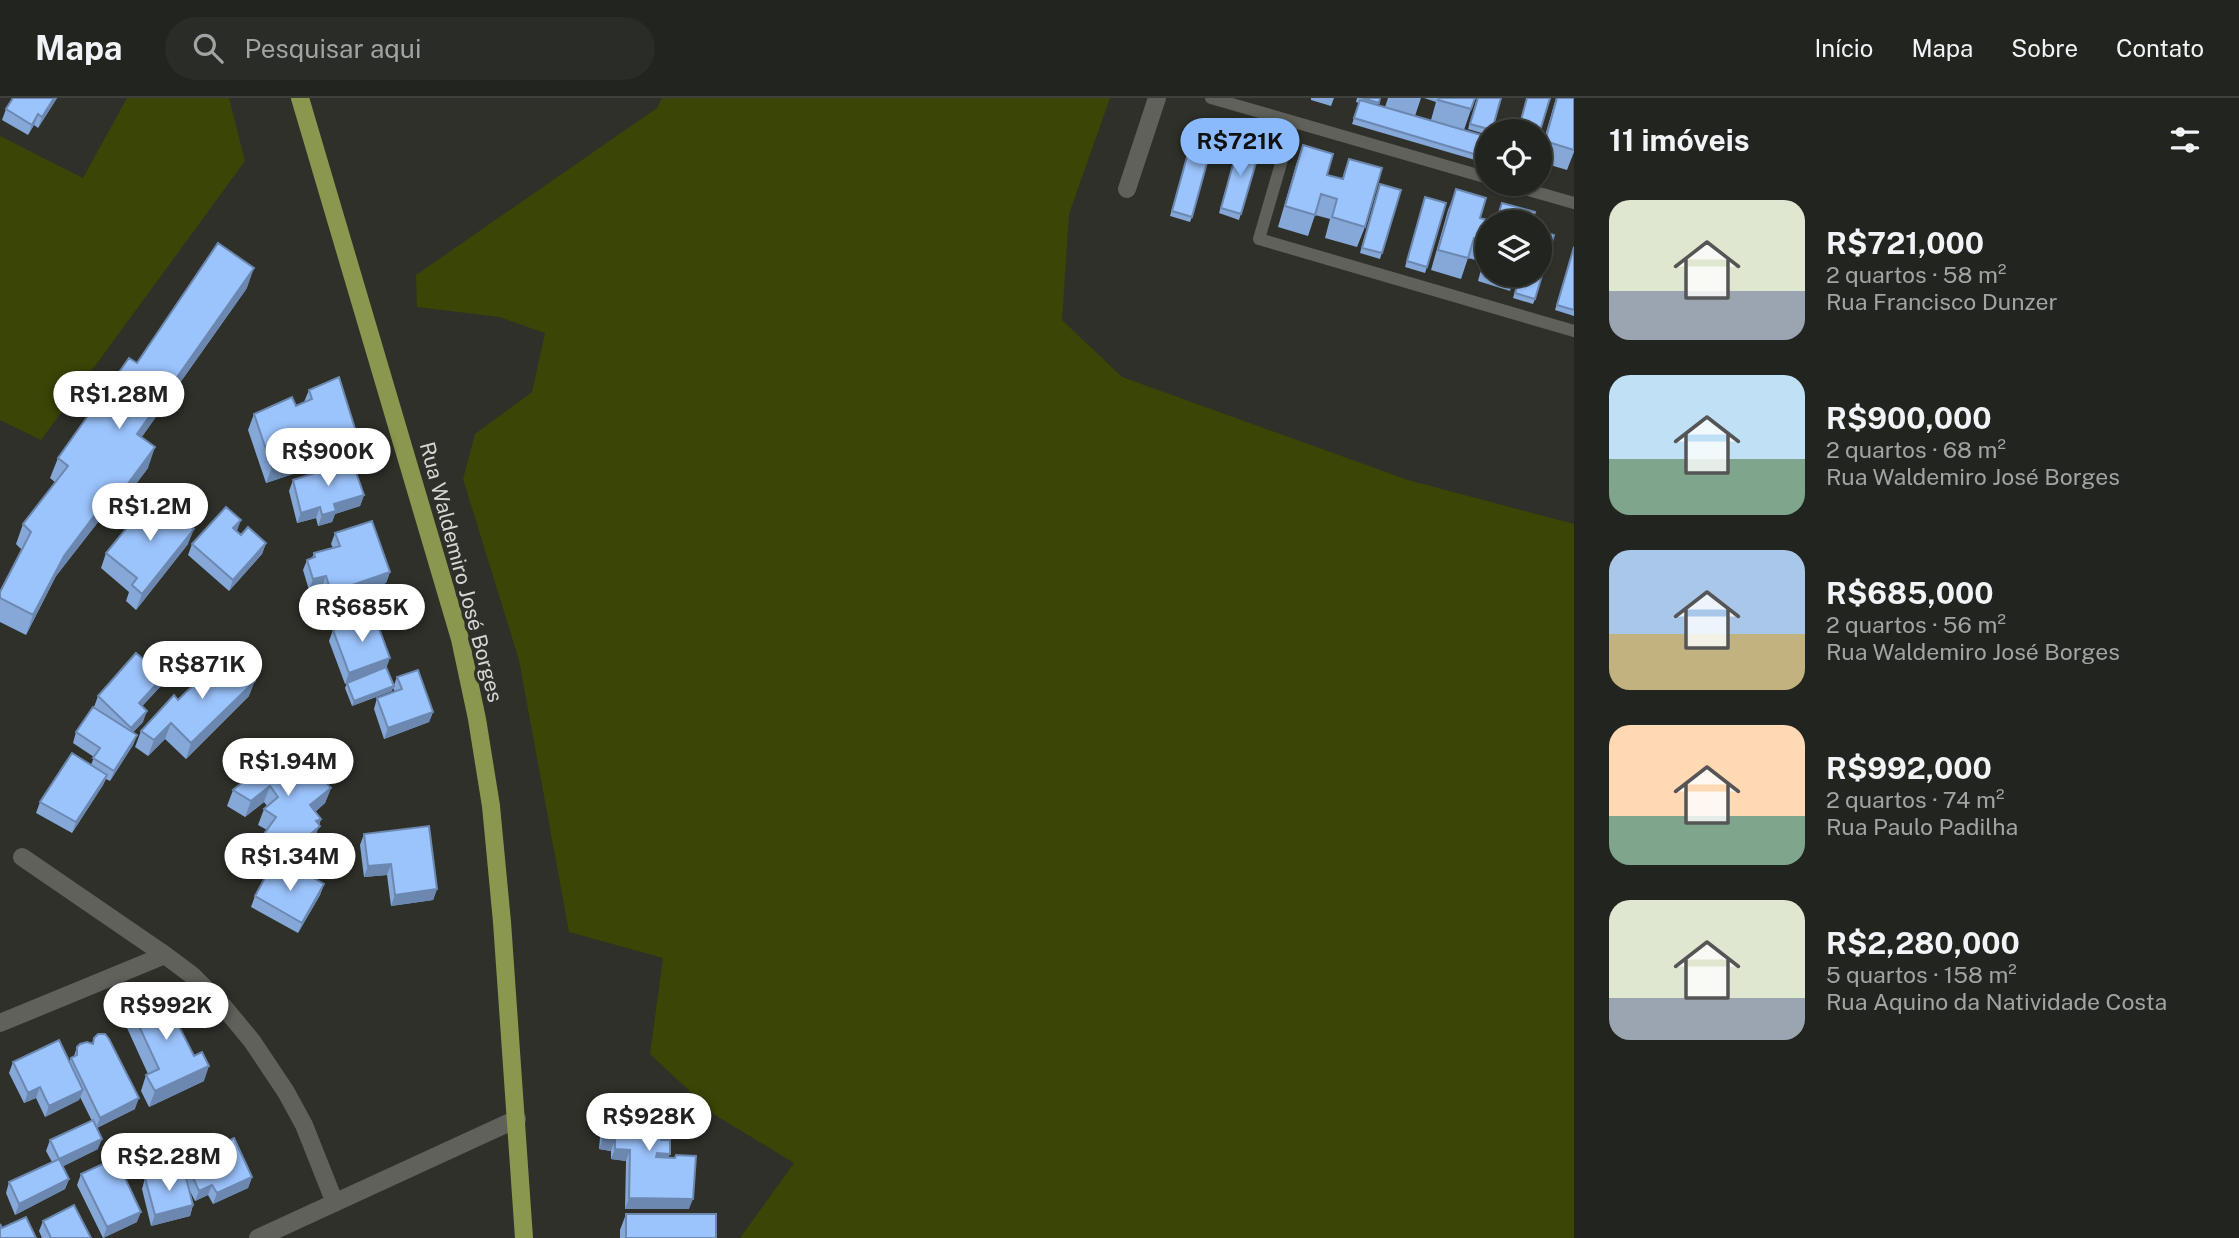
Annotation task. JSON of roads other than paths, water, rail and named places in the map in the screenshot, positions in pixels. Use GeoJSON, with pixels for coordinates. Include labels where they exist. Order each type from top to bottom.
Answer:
{"type":"FeatureCollection","features":[{"type":"Feature","properties":{"kind":"main road","name":"Rua Waldemiro José Borges"},"geometry":{"type":"LineString","coordinates":[[300,98],[460,639],[477,719],[495,844],[524,1238]]}},
{"type":"Feature","properties":{"kind":"street"},"geometry":{"type":"LineString","coordinates":[[1127,189],[1157,98]]}},
{"type":"Feature","properties":{"kind":"street"},"geometry":{"type":"LineString","coordinates":[[22,857],[165,955],[216,998],[252,1041],[286,1093],[304,1125],[335,1203]]}},
{"type":"Feature","properties":{"kind":"street"},"geometry":{"type":"LineString","coordinates":[[0,1023],[165,955]]}},
{"type":"Feature","properties":{"kind":"street"},"geometry":{"type":"LineString","coordinates":[[258,1238],[517,1119]]}},
{"type":"Feature","properties":{"kind":"lane"},"geometry":{"type":"LineString","coordinates":[[1211,98],[1475,174]]}},
{"type":"Feature","properties":{"kind":"lane"},"geometry":{"type":"LineString","coordinates":[[1293,122],[1259,239],[1574,331]]}},
{"type":"Feature","properties":{"kind":"lane"},"geometry":{"type":"LineString","coordinates":[[1549,196],[1574,203]]}}]}
